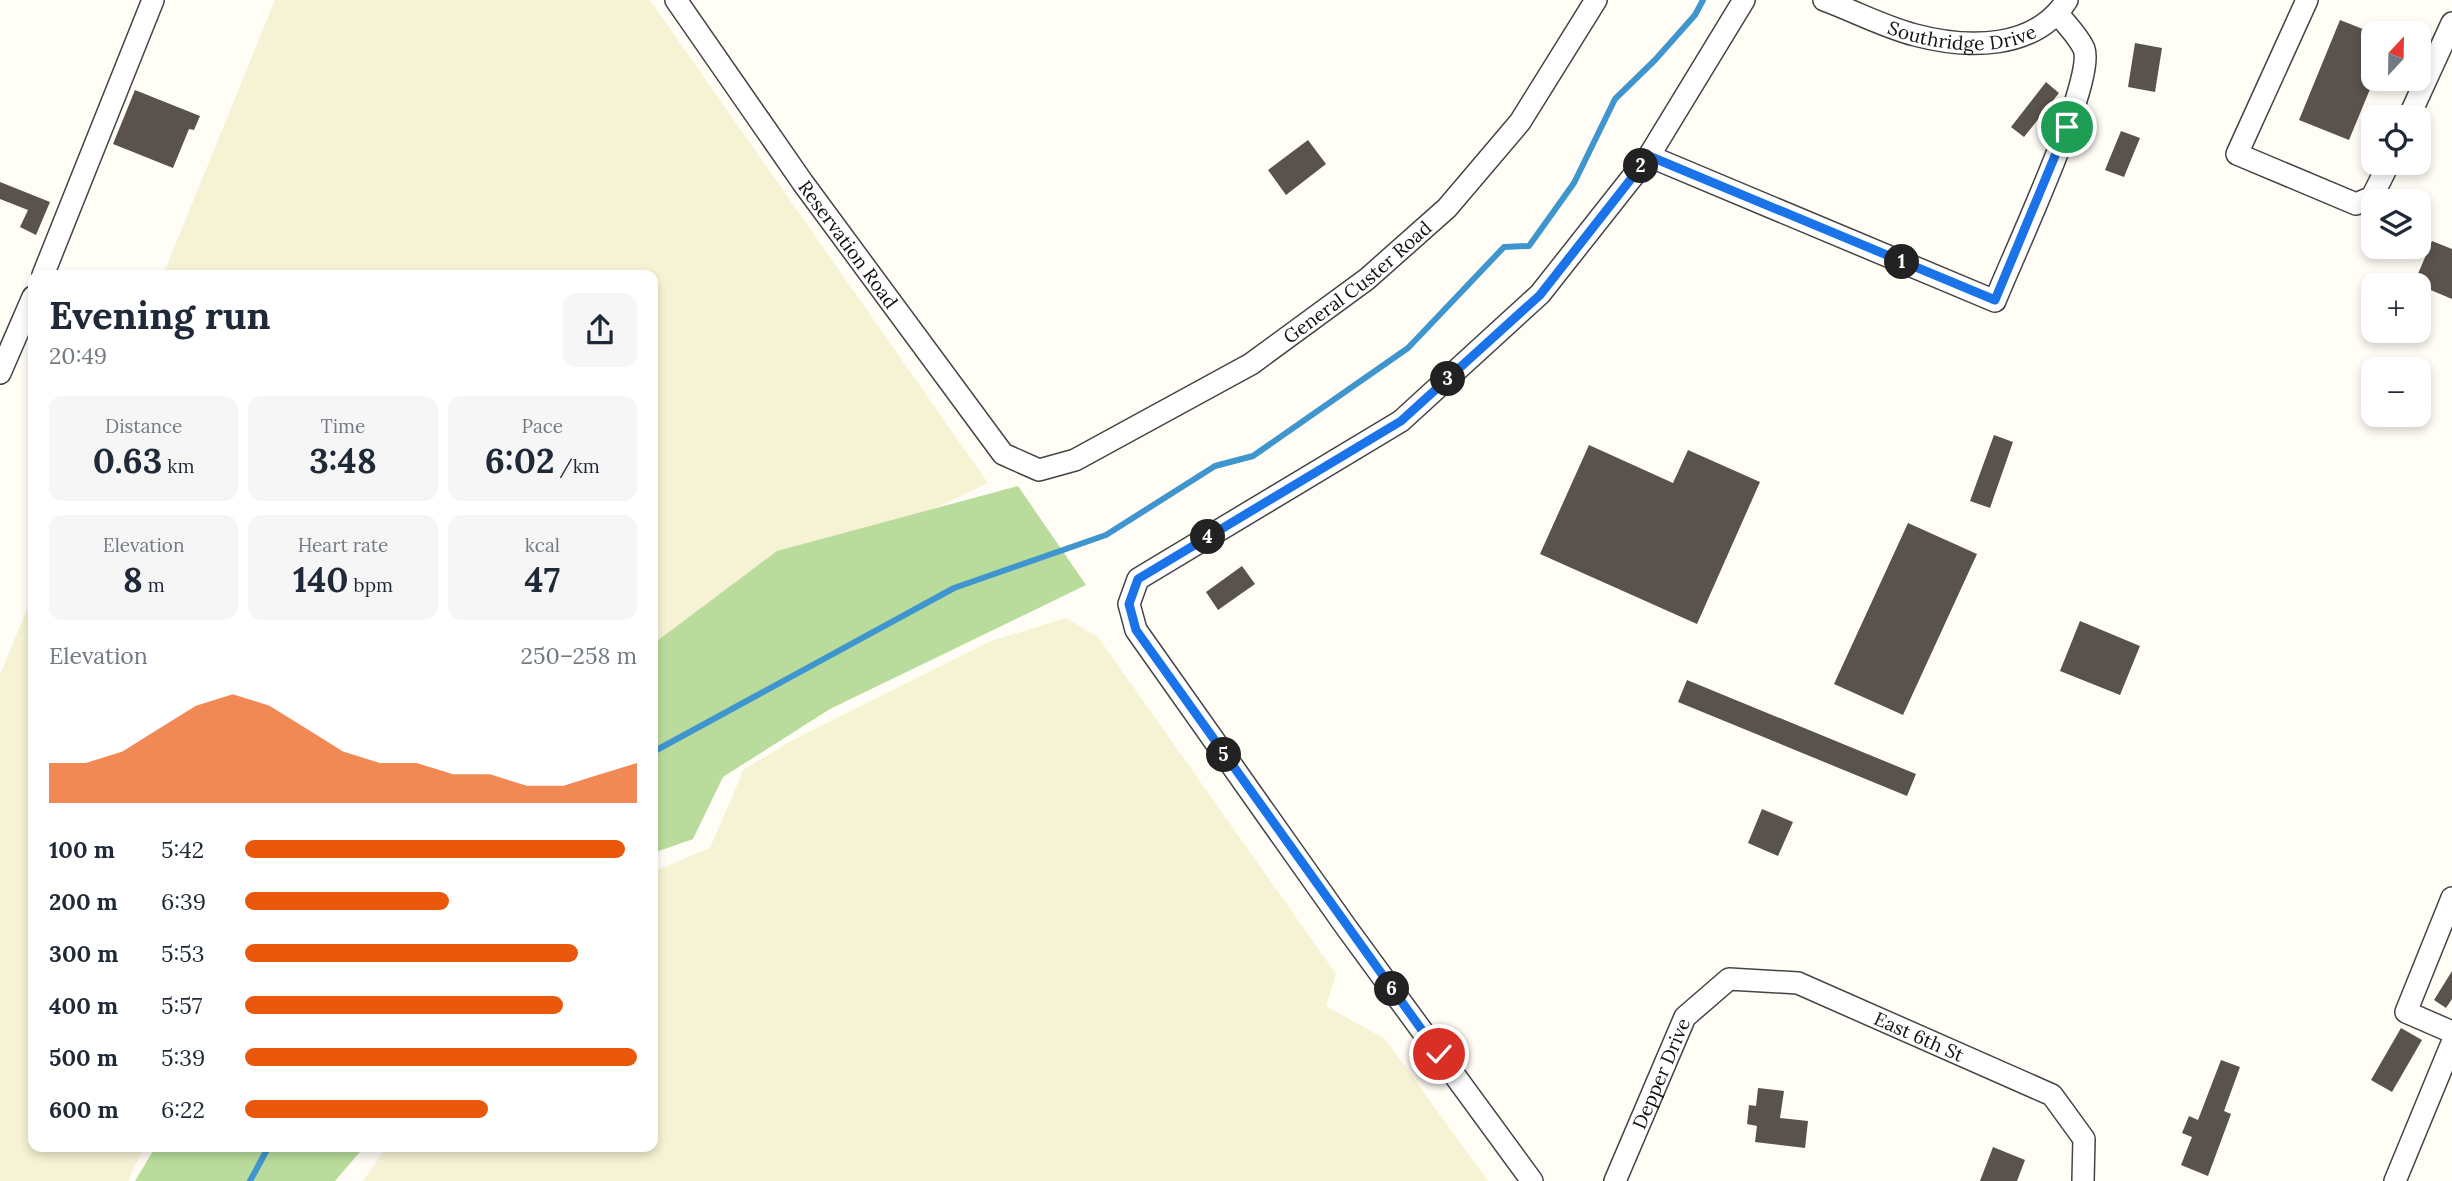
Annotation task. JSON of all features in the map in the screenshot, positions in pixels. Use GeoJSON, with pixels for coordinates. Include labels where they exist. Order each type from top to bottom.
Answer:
{"type":"FeatureCollection","features":[{"type":"Feature","properties":{"kind":"street"},"geometry":{"type":"LineString","coordinates":[[45,270],[153,0]]}},
{"type":"Feature","properties":{"kind":"street","name":"Reservation Road"},"geometry":{"type":"LineString","coordinates":[[676,0],[803,183],[1003,454],[1039,470]]}},
{"type":"Feature","properties":{"kind":"street","name":"General Custer Road"},"geometry":{"type":"LineString","coordinates":[[1039,470],[1075,460],[1251,364],[1367,279],[1447,208],[1520,122],[1596,0]]}},
{"type":"Feature","properties":{"kind":"street"},"geometry":{"type":"LineString","coordinates":[[1532,1181],[1346,927],[1136,630],[1129,604],[1138,579],[1401,421],[1540,295],[1649,156],[1744,0]]}},
{"type":"Feature","properties":{"kind":"street","name":"Southridge Drive"},"geometry":{"type":"LineString","coordinates":[[1649,156],[1995,300],[2067,127],[2085,69],[2084,49],[2063,7],[2035,33],[1987,44],[1916,35],[1824,0]]}},
{"type":"Feature","properties":{"kind":"street"},"geometry":{"type":"LineString","coordinates":[[2307,0],[2237,154],[2356,204],[2372,197],[2383,175]]}},
{"type":"Feature","properties":{"kind":"street"},"geometry":{"type":"LineString","coordinates":[[2414,105],[2452,23]]}},
{"type":"Feature","properties":{"kind":"street"},"geometry":{"type":"LineString","coordinates":[[0,373],[28,309]]}},
{"type":"Feature","properties":{"kind":"street"},"geometry":{"type":"LineString","coordinates":[[2450,903],[2406,1012],[2452,1032]]}},
{"type":"Feature","properties":{"kind":"street","name":"East 6th St"},"geometry":{"type":"LineString","coordinates":[[1729,979],[1798,983],[2052,1095],[2084,1139],[2083,1181]]}},
{"type":"Feature","properties":{"kind":"street","name":"Depper Drive"},"geometry":{"type":"LineString","coordinates":[[1615,1181],[1685,1017],[1729,979]]}},
{"type":"Feature","properties":{"kind":"street"},"geometry":{"type":"LineString","coordinates":[[2395,1181],[2452,1043]]}},
{"type":"Feature","properties":{"kind":"shaded area"},"geometry":{"type":"Polygon","coordinates":[[[275,0],[650,0],[988,483],[658,641],[658,270],[165,270],[275,0]]]}},
{"type":"Feature","properties":{"kind":"shaded area"},"geometry":{"type":"Polygon","coordinates":[[[28,606],[28,1152],[142,1152],[128,1181],[0,1181],[0,675],[28,606]]]}},
{"type":"Feature","properties":{"kind":"shaded area"},"geometry":{"type":"Polygon","coordinates":[[[1066,618],[1098,637],[1336,974],[1326,1006],[1385,1039],[1488,1181],[363,1181],[383,1152],[658,1152],[658,870],[710,848],[744,769],[795,739],[988,642],[1066,618]]]}},
{"type":"Feature","properties":{"kind":"green space"},"geometry":{"type":"Polygon","coordinates":[[[1018,486],[1086,585],[830,709],[723,777],[693,839],[658,851],[658,640],[777,551],[1018,486]]]}},
{"type":"Feature","properties":{"kind":"green space"},"geometry":{"type":"Polygon","coordinates":[[[152,1152],[360,1152],[335,1181],[135,1181],[152,1152]]]}},
{"type":"Feature","properties":{"kind":"building"},"geometry":{"type":"Polygon","coordinates":[[[2340,20],[2361,28],[2361,91],[2369,91],[2363,105],[2361,105],[2349,140],[2299,120],[2340,20]]]}},
{"type":"Feature","properties":{"kind":"building"},"geometry":{"type":"Polygon","coordinates":[[[2135,43],[2162,48],[2155,92],[2128,87],[2135,43]]]}},
{"type":"Feature","properties":{"kind":"building"},"geometry":{"type":"Polygon","coordinates":[[[2046,82],[2059,93],[2024,137],[2011,127],[2046,82]]]}},
{"type":"Feature","properties":{"kind":"building"},"geometry":{"type":"Polygon","coordinates":[[[135,90],[200,116],[194,130],[189,129],[173,168],[113,144],[135,90]]]}},
{"type":"Feature","properties":{"kind":"building"},"geometry":{"type":"Polygon","coordinates":[[[2121,131],[2140,138],[2124,177],[2105,170],[2121,131]]]}},
{"type":"Feature","properties":{"kind":"building"},"geometry":{"type":"Polygon","coordinates":[[[1308,140],[1326,164],[1286,195],[1268,170],[1308,140]]]}},
{"type":"Feature","properties":{"kind":"building"},"geometry":{"type":"Polygon","coordinates":[[[0,182],[50,202],[36,235],[20,227],[28,210],[0,199],[0,182]]]}},
{"type":"Feature","properties":{"kind":"building"},"geometry":{"type":"Polygon","coordinates":[[[2432,241],[2452,249],[2452,299],[2431,290],[2431,273],[2418,273],[2424,259],[2431,259],[2432,241]]]}},
{"type":"Feature","properties":{"kind":"building"},"geometry":{"type":"Polygon","coordinates":[[[1994,435],[2013,442],[1990,508],[1970,501],[1994,435]]]}},
{"type":"Feature","properties":{"kind":"building"},"geometry":{"type":"Polygon","coordinates":[[[1589,445],[1673,483],[1688,450],[1760,482],[1697,624],[1540,554],[1589,445]]]}},
{"type":"Feature","properties":{"kind":"building"},"geometry":{"type":"Polygon","coordinates":[[[1908,523],[1977,554],[1903,715],[1834,684],[1908,523]]]}},
{"type":"Feature","properties":{"kind":"building"},"geometry":{"type":"Polygon","coordinates":[[[1242,566],[1255,584],[1218,610],[1206,592],[1242,566]]]}},
{"type":"Feature","properties":{"kind":"building"},"geometry":{"type":"Polygon","coordinates":[[[2080,621],[2140,646],[2120,695],[2060,671],[2080,621]]]}},
{"type":"Feature","properties":{"kind":"building"},"geometry":{"type":"Polygon","coordinates":[[[1687,680],[1916,774],[1907,796],[1678,702],[1687,680]]]}},
{"type":"Feature","properties":{"kind":"building"},"geometry":{"type":"Polygon","coordinates":[[[1762,809],[1793,822],[1778,856],[1748,843],[1762,809]]]}},
{"type":"Feature","properties":{"kind":"building"},"geometry":{"type":"Polygon","coordinates":[[[2452,971],[2452,999],[2446,1008],[2434,1000],[2452,971]]]}},
{"type":"Feature","properties":{"kind":"building"},"geometry":{"type":"Polygon","coordinates":[[[2401,1028],[2422,1040],[2392,1092],[2371,1080],[2401,1028]]]}},
{"type":"Feature","properties":{"kind":"building"},"geometry":{"type":"Polygon","coordinates":[[[2221,1060],[2240,1067],[2224,1111],[2231,1114],[2208,1176],[2181,1165],[2192,1137],[2182,1133],[2189,1116],[2198,1120],[2221,1060]]]}},
{"type":"Feature","properties":{"kind":"building"},"geometry":{"type":"Polygon","coordinates":[[[1758,1088],[1784,1091],[1780,1118],[1808,1121],[1805,1148],[1755,1142],[1757,1126],[1747,1124],[1749,1105],[1756,1106],[1758,1088]]]}},
{"type":"Feature","properties":{"kind":"building"},"geometry":{"type":"Polygon","coordinates":[[[1993,1147],[2025,1160],[2017,1181],[1980,1181],[1993,1147]]]}},
{"type":"Feature","properties":{"kind":"waterway"},"geometry":{"type":"LineString","coordinates":[[658,749],[954,588],[1106,535],[1215,466],[1253,456],[1408,348],[1504,247],[1529,246],[1574,183],[1615,99],[1655,60],[1695,15],[1703,0]]}},
{"type":"Feature","properties":{"kind":"waterway"},"geometry":{"type":"LineString","coordinates":[[250,1181],[266,1152]]}},
{"type":"Feature","properties":{"kind":"route"},"geometry":{"type":"LineString","coordinates":[[1439,1054],[1136,630],[1129,604],[1138,579],[1401,421],[1540,295],[1649,156],[1995,300],[2067,127]]}}]}
